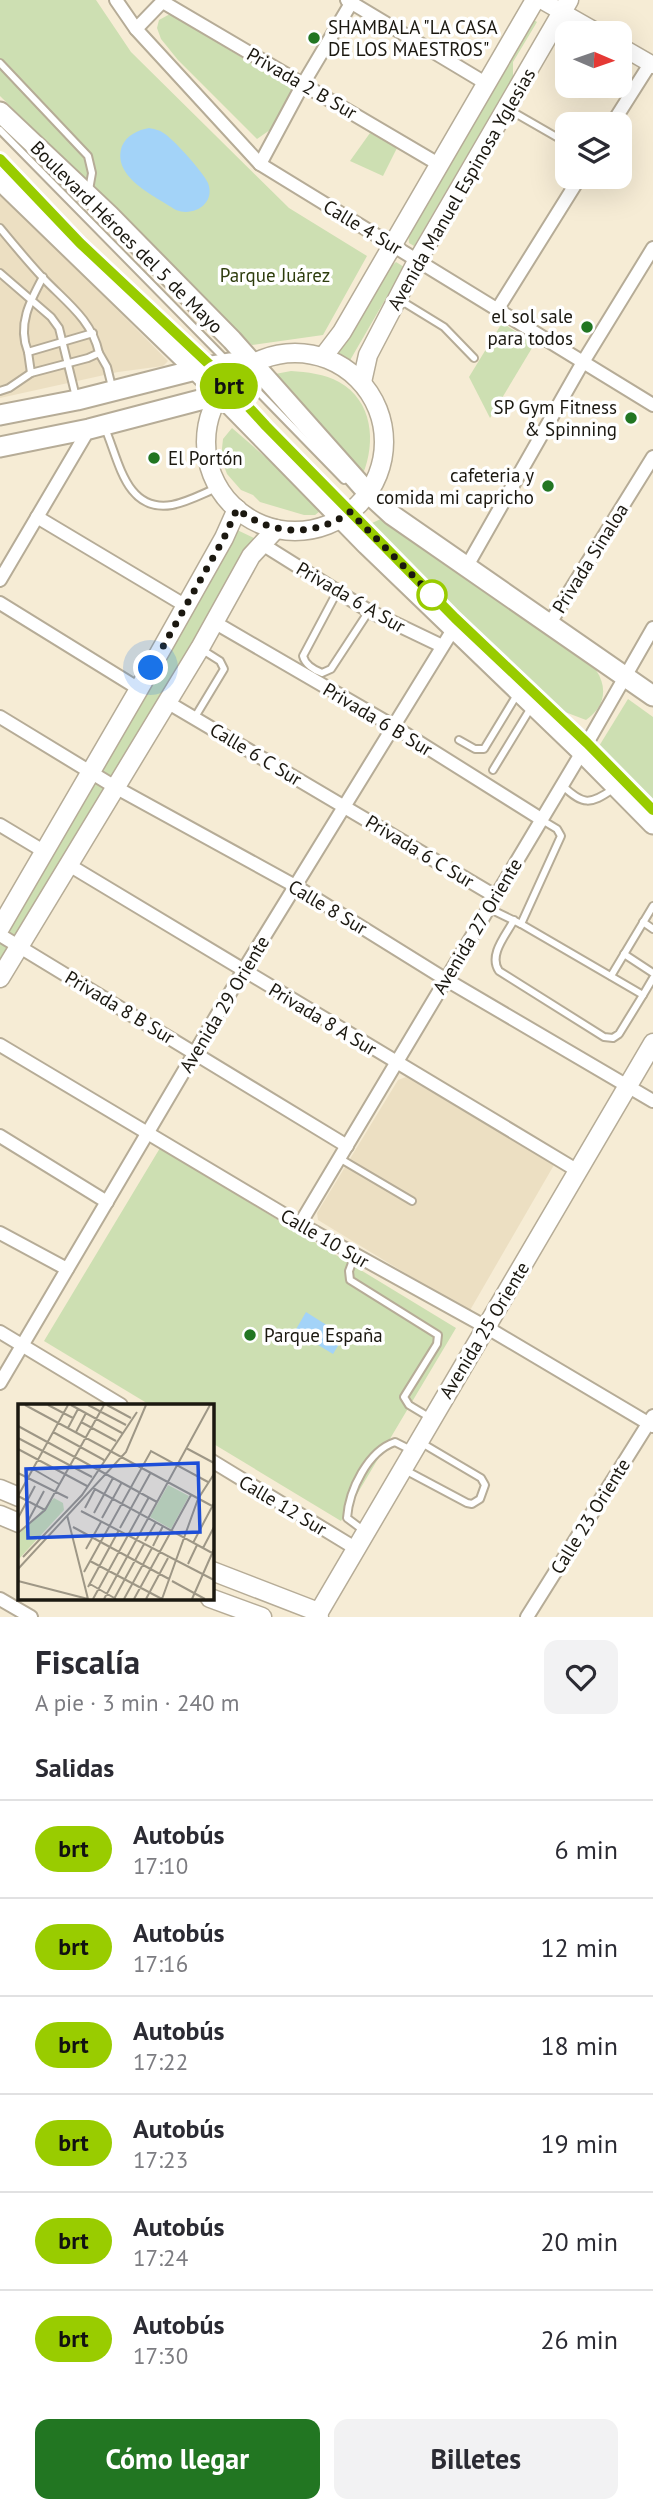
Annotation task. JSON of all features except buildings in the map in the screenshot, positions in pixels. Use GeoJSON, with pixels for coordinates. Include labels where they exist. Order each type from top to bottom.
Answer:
{"type":"FeatureCollection","features":[{"type":"Feature","properties":{"kind":"main road","name":"Avenida Manuel Espinosa Yglesias"},"geometry":{"type":"LineString","coordinates":[[323,357],[342,332],[535,0]]}},
{"type":"Feature","properties":{"kind":"main road","name":"Avenida Manuel Espinosa Yglesias"},"geometry":{"type":"LineString","coordinates":[[362,382],[368,355],[419,260],[566,6]]}},
{"type":"Feature","properties":{"kind":"main road","name":"Boulevard Héroes del 5 de Mayo"},"geometry":{"type":"LineString","coordinates":[[0,112],[88,195],[225,374],[355,505],[392,515],[550,623],[625,684],[648,697]]}},
{"type":"Feature","properties":{"kind":"main road","name":"Boulevard Héroes del 5 de Mayo"},"geometry":{"type":"LineString","coordinates":[[0,180],[225,374],[355,505],[454,623],[526,698],[585,747],[616,786],[653,824]]}},
{"type":"Feature","properties":{"kind":"main road"},"geometry":{"type":"LineString","coordinates":[[0,447],[96,427],[225,374],[269,356],[305,353],[323,357],[344,367],[362,382],[373,398],[380,417],[384,436],[383,456],[377,475],[355,505],[310,529],[293,531],[255,521],[237,509],[219,487],[207,451],[211,413],[225,374]]}},
{"type":"Feature","properties":{"kind":"main road"},"geometry":{"type":"LineString","coordinates":[[0,415],[113,391],[225,374]]}},
{"type":"Feature","properties":{"kind":"main road"},"geometry":{"type":"LineString","coordinates":[[0,928],[186,606],[237,509]]}},
{"type":"Feature","properties":{"kind":"main road"},"geometry":{"type":"LineString","coordinates":[[0,978],[200,648],[251,556],[276,528]]}},
{"type":"Feature","properties":{"kind":"main road","name":"Avenida 25 Oriente"},"geometry":{"type":"LineString","coordinates":[[318,1616],[355,1548],[653,1043]]}},
{"type":"Feature","properties":{"kind":"main road"},"geometry":{"type":"LineString","coordinates":[[0,1489],[18,1497]]}},
{"type":"Feature","properties":{"kind":"main road"},"geometry":{"type":"LineString","coordinates":[[0,1515],[18,1523]]}},
{"type":"Feature","properties":{"kind":"main road"},"geometry":{"type":"LineString","coordinates":[[214,1572],[313,1610],[318,1616]]}},
{"type":"Feature","properties":{"kind":"main road"},"geometry":{"type":"LineString","coordinates":[[214,1599],[262,1617]]}},
{"type":"Feature","properties":{"kind":"street","name":"Calle 4 Sur"},"geometry":{"type":"LineString","coordinates":[[116,0],[136,29],[260,164],[653,405]]}},
{"type":"Feature","properties":{"kind":"street"},"geometry":{"type":"LineString","coordinates":[[541,0],[566,6],[584,21]]}},
{"type":"Feature","properties":{"kind":"street"},"geometry":{"type":"LineString","coordinates":[[136,29],[163,1]]}},
{"type":"Feature","properties":{"kind":"street","name":"Privada 2 B Sur"},"geometry":{"type":"LineString","coordinates":[[163,1],[440,165]]}},
{"type":"Feature","properties":{"kind":"street"},"geometry":{"type":"LineString","coordinates":[[260,164],[351,1],[487,83]]}},
{"type":"Feature","properties":{"kind":"street"},"geometry":{"type":"LineString","coordinates":[[620,112],[652,64],[632,53]]}},
{"type":"Feature","properties":{"kind":"street"},"geometry":{"type":"LineString","coordinates":[[497,310],[573,189]]}},
{"type":"Feature","properties":{"kind":"street"},"geometry":{"type":"LineString","coordinates":[[467,566],[583,362],[653,248]]}},
{"type":"Feature","properties":{"kind":"street"},"geometry":{"type":"LineString","coordinates":[[0,580],[37,517],[96,427]]}},
{"type":"Feature","properties":{"kind":"street","name":"Privada Sinaloa"},"geometry":{"type":"LineString","coordinates":[[550,623],[653,457]]}},
{"type":"Feature","properties":{"kind":"street"},"geometry":{"type":"LineString","coordinates":[[37,517],[186,606]]}},
{"type":"Feature","properties":{"kind":"street","name":"Privada 6 A Sur"},"geometry":{"type":"LineString","coordinates":[[262,544],[369,611],[442,646]]}},
{"type":"Feature","properties":{"kind":"street"},"geometry":{"type":"LineString","coordinates":[[0,603],[139,689]]}},
{"type":"Feature","properties":{"kind":"street","name":"Privada 6 B Sur"},"geometry":{"type":"LineString","coordinates":[[214,622],[393,726],[541,819]]}},
{"type":"Feature","properties":{"kind":"street","name":"Avenida 29 Oriente"},"geometry":{"type":"LineString","coordinates":[[0,1383],[194,1053],[297,887],[454,623]]}},
{"type":"Feature","properties":{"kind":"street","name":"Avenida 27 Oriente"},"geometry":{"type":"LineString","coordinates":[[300,1224],[561,784],[625,684],[653,628]]}},
{"type":"Feature","properties":{"kind":"street","name":"Calle 6 C Sur"},"geometry":{"type":"LineString","coordinates":[[167,702],[345,806]]}},
{"type":"Feature","properties":{"kind":"street","name":"Calle 8 Sur"},"geometry":{"type":"LineString","coordinates":[[0,717],[116,787],[297,887],[653,1101]]}},
{"type":"Feature","properties":{"kind":"street","name":"Privada 6 C Sur"},"geometry":{"type":"LineString","coordinates":[[345,806],[495,896]]}},
{"type":"Feature","properties":{"kind":"street"},"geometry":{"type":"LineString","coordinates":[[0,825],[45,852]]}},
{"type":"Feature","properties":{"kind":"street","name":"Privada 8 A Sur"},"geometry":{"type":"LineString","coordinates":[[69,864],[578,1171]]}},
{"type":"Feature","properties":{"kind":"street","name":"Privada 8 B Sur"},"geometry":{"type":"LineString","coordinates":[[0,935],[346,1146]]}},
{"type":"Feature","properties":{"kind":"street","name":"Calle 10 Sur"},"geometry":{"type":"LineString","coordinates":[[0,1045],[300,1224],[652,1421]]}},
{"type":"Feature","properties":{"kind":"street"},"geometry":{"type":"LineString","coordinates":[[0,1136],[107,1202]]}},
{"type":"Feature","properties":{"kind":"street"},"geometry":{"type":"LineString","coordinates":[[0,1233],[66,1269]]}},
{"type":"Feature","properties":{"kind":"street"},"geometry":{"type":"LineString","coordinates":[[0,1332],[119,1404]]}},
{"type":"Feature","properties":{"kind":"street","name":"Calle 23 Oriente"},"geometry":{"type":"LineString","coordinates":[[527,1617],[652,1421]]}},
{"type":"Feature","properties":{"kind":"street","name":"Calle 12 Sur"},"geometry":{"type":"LineString","coordinates":[[214,1462],[355,1548]]}},
{"type":"Feature","properties":{"kind":"street"},"geometry":{"type":"LineString","coordinates":[[0,1599],[31,1617]]}},
{"type":"Feature","properties":{"kind":"lane"},"geometry":{"type":"LineString","coordinates":[[0,63],[88,156],[92,173],[88,195]]}},
{"type":"Feature","properties":{"kind":"lane"},"geometry":{"type":"LineString","coordinates":[[506,108],[555,136]]}},
{"type":"Feature","properties":{"kind":"lane"},"geometry":{"type":"LineString","coordinates":[[0,130],[225,374]]}},
{"type":"Feature","properties":{"kind":"lane"},"geometry":{"type":"LineString","coordinates":[[0,159],[80,243],[225,374]]}},
{"type":"Feature","properties":{"kind":"lane"},"geometry":{"type":"LineString","coordinates":[[0,228],[93,332],[113,391]]}},
{"type":"Feature","properties":{"kind":"lane"},"geometry":{"type":"LineString","coordinates":[[0,273],[51,317],[58,328],[77,400]]}},
{"type":"Feature","properties":{"kind":"lane"},"geometry":{"type":"LineString","coordinates":[[32,373],[23,323],[43,277]]}},
{"type":"Feature","properties":{"kind":"lane"},"geometry":{"type":"LineString","coordinates":[[398,299],[444,327],[474,358]]}},
{"type":"Feature","properties":{"kind":"lane"},"geometry":{"type":"LineString","coordinates":[[28,352],[93,332]]}},
{"type":"Feature","properties":{"kind":"lane"},"geometry":{"type":"LineString","coordinates":[[0,391],[32,373],[99,353]]}},
{"type":"Feature","properties":{"kind":"lane"},"geometry":{"type":"LineString","coordinates":[[96,427],[130,491],[144,502],[158,506],[174,504],[219,487]]}},
{"type":"Feature","properties":{"kind":"lane"},"geometry":{"type":"LineString","coordinates":[[355,505],[426,589]]}},
{"type":"Feature","properties":{"kind":"lane"},"geometry":{"type":"LineString","coordinates":[[355,505],[625,684]]}},
{"type":"Feature","properties":{"kind":"lane"},"geometry":{"type":"LineString","coordinates":[[337,592],[303,656],[307,663],[318,671],[322,673],[331,668],[369,611]]}},
{"type":"Feature","properties":{"kind":"lane"},"geometry":{"type":"LineString","coordinates":[[454,623],[474,637]]}},
{"type":"Feature","properties":{"kind":"lane"},"geometry":{"type":"LineString","coordinates":[[195,717],[224,669],[220,661],[200,648]]}},
{"type":"Feature","properties":{"kind":"lane"},"geometry":{"type":"LineString","coordinates":[[503,664],[585,747],[653,810]]}},
{"type":"Feature","properties":{"kind":"lane"},"geometry":{"type":"LineString","coordinates":[[648,697],[653,706]]}},
{"type":"Feature","properties":{"kind":"lane"},"geometry":{"type":"LineString","coordinates":[[459,740],[475,749],[484,750],[526,698]]}},
{"type":"Feature","properties":{"kind":"lane"},"geometry":{"type":"LineString","coordinates":[[494,770],[526,698]]}},
{"type":"Feature","properties":{"kind":"lane"},"geometry":{"type":"LineString","coordinates":[[561,784],[576,799],[583,801],[598,799],[616,786]]}},
{"type":"Feature","properties":{"kind":"lane"},"geometry":{"type":"LineString","coordinates":[[541,819],[561,836],[517,922],[495,955],[495,966],[604,1037],[613,1038],[619,1034],[653,978]]}},
{"type":"Feature","properties":{"kind":"lane"},"geometry":{"type":"LineString","coordinates":[[611,976],[653,906]]}},
{"type":"Feature","properties":{"kind":"lane"},"geometry":{"type":"LineString","coordinates":[[488,908],[643,995]]}},
{"type":"Feature","properties":{"kind":"lane"},"geometry":{"type":"LineString","coordinates":[[643,922],[653,929]]}},
{"type":"Feature","properties":{"kind":"lane"},"geometry":{"type":"LineString","coordinates":[[624,954],[653,973]]}},
{"type":"Feature","properties":{"kind":"lane"},"geometry":{"type":"LineString","coordinates":[[339,1158],[412,1202]]}},
{"type":"Feature","properties":{"kind":"lane"},"geometry":{"type":"LineString","coordinates":[[355,1255],[349,1271],[350,1280],[438,1335],[438,1344],[404,1397],[409,1405],[432,1418]]}},
{"type":"Feature","properties":{"kind":"lane"},"geometry":{"type":"LineString","coordinates":[[365,1532],[347,1518],[348,1506],[374,1455],[383,1446],[396,1442],[415,1446],[481,1478],[485,1485],[480,1499],[472,1504],[467,1503],[402,1468]]}},
{"type":"Feature","properties":{"kind":"shaded area"},"geometry":{"type":"Polygon","coordinates":[[[0,192],[168,361],[163,366],[118,372],[0,398],[0,192]]]}},
{"type":"Feature","properties":{"kind":"shaded area"},"geometry":{"type":"Polygon","coordinates":[[[406,1077],[554,1165],[469,1312],[318,1220],[317,1213],[398,1080],[406,1077]]]}},
{"type":"Feature","properties":{"kind":"green space","name":"Parque Juárez"},"geometry":{"type":"Polygon","coordinates":[[[0,0],[96,0],[131,52],[289,208],[367,256],[323,335],[252,345],[0,96],[0,0]]]}},
{"type":"Feature","properties":{"kind":"green space"},"geometry":{"type":"Polygon","coordinates":[[[170,14],[294,89],[277,125],[257,139],[178,60],[161,39],[157,28],[159,20],[170,14]]]}},
{"type":"Feature","properties":{"kind":"green space"},"geometry":{"type":"Polygon","coordinates":[[[534,20],[537,22],[513,62],[513,77],[414,246],[409,243],[408,231],[534,20]]]}},
{"type":"Feature","properties":{"kind":"green space"},"geometry":{"type":"Polygon","coordinates":[[[370,133],[397,148],[383,176],[350,161],[370,133]]]}},
{"type":"Feature","properties":{"kind":"green space"},"geometry":{"type":"Polygon","coordinates":[[[396,262],[404,267],[349,362],[339,357],[339,345],[378,279],[396,262]]]}},
{"type":"Feature","properties":{"kind":"green space"},"geometry":{"type":"Polygon","coordinates":[[[502,323],[535,343],[490,418],[469,377],[502,323]]]}},
{"type":"Feature","properties":{"kind":"green space"},"geometry":{"type":"Polygon","coordinates":[[[291,371],[334,379],[359,400],[369,423],[370,436],[370,449],[363,474],[270,375],[291,371]]]}},
{"type":"Feature","properties":{"kind":"green space"},"geometry":{"type":"Polygon","coordinates":[[[232,428],[324,508],[315,515],[304,515],[260,502],[253,495],[241,490],[227,474],[221,458],[223,439],[232,428]]]}},
{"type":"Feature","properties":{"kind":"green space"},"geometry":{"type":"Polygon","coordinates":[[[383,518],[596,670],[602,684],[603,697],[592,715],[586,720],[565,712],[373,533],[372,523],[383,518]]]}},
{"type":"Feature","properties":{"kind":"green space"},"geometry":{"type":"Polygon","coordinates":[[[233,528],[256,539],[116,781],[97,769],[233,528]]]}},
{"type":"Feature","properties":{"kind":"green space"},"geometry":{"type":"Polygon","coordinates":[[[628,699],[653,717],[653,808],[596,751],[628,699]]]}},
{"type":"Feature","properties":{"kind":"green space"},"geometry":{"type":"Polygon","coordinates":[[[92,778],[111,789],[0,970],[0,939],[92,778]]]}},
{"type":"Feature","properties":{"kind":"green space","name":"Parque España"},"geometry":{"type":"Polygon","coordinates":[[[160,1148],[456,1328],[341,1521],[214,1444],[214,1404],[148,1404],[44,1341],[160,1148]]]}},
{"type":"Feature","properties":{"kind":"water"},"geometry":{"type":"Polygon","coordinates":[[[149,128],[170,138],[205,178],[210,190],[206,203],[201,207],[189,212],[176,210],[137,184],[123,167],[120,157],[122,146],[133,134],[149,128]]]}},
{"type":"Feature","properties":{"kind":"water"},"geometry":{"type":"Polygon","coordinates":[[[306,1312],[344,1336],[333,1354],[295,1331],[306,1312]]]}},
{"type":"Feature","properties":{"kind":"bus line","name":"brt"},"geometry":{"type":"LineString","coordinates":[[0,159],[80,243],[211,366],[266,426],[455,618],[587,743],[653,810]]}},
{"type":"Feature","properties":{"kind":"place","name":"SHAMBALA \"LA CASA DE LOS MAESTROS\""},"geometry":{"type":"Point","coordinates":[314,38]}},
{"type":"Feature","properties":{"kind":"place","name":"el sol sale para todos"},"geometry":{"type":"Point","coordinates":[587,327]}},
{"type":"Feature","properties":{"kind":"place","name":"SP Gym Fitness & Spinning"},"geometry":{"type":"Point","coordinates":[631,418]}},
{"type":"Feature","properties":{"kind":"place","name":"El Portón"},"geometry":{"type":"Point","coordinates":[154,458]}},
{"type":"Feature","properties":{"kind":"place","name":"cafeteria y comida mi capricho"},"geometry":{"type":"Point","coordinates":[548,486]}},
{"type":"Feature","properties":{"kind":"place","name":"Parque España"},"geometry":{"type":"Point","coordinates":[250,1335]}},
{"type":"Feature","properties":{"kind":"route"},"geometry":{"type":"LineString","coordinates":[[151,668],[224,538],[237,509],[266,526],[293,531],[326,525],[350,512],[438,601],[432,595]]}}]}
